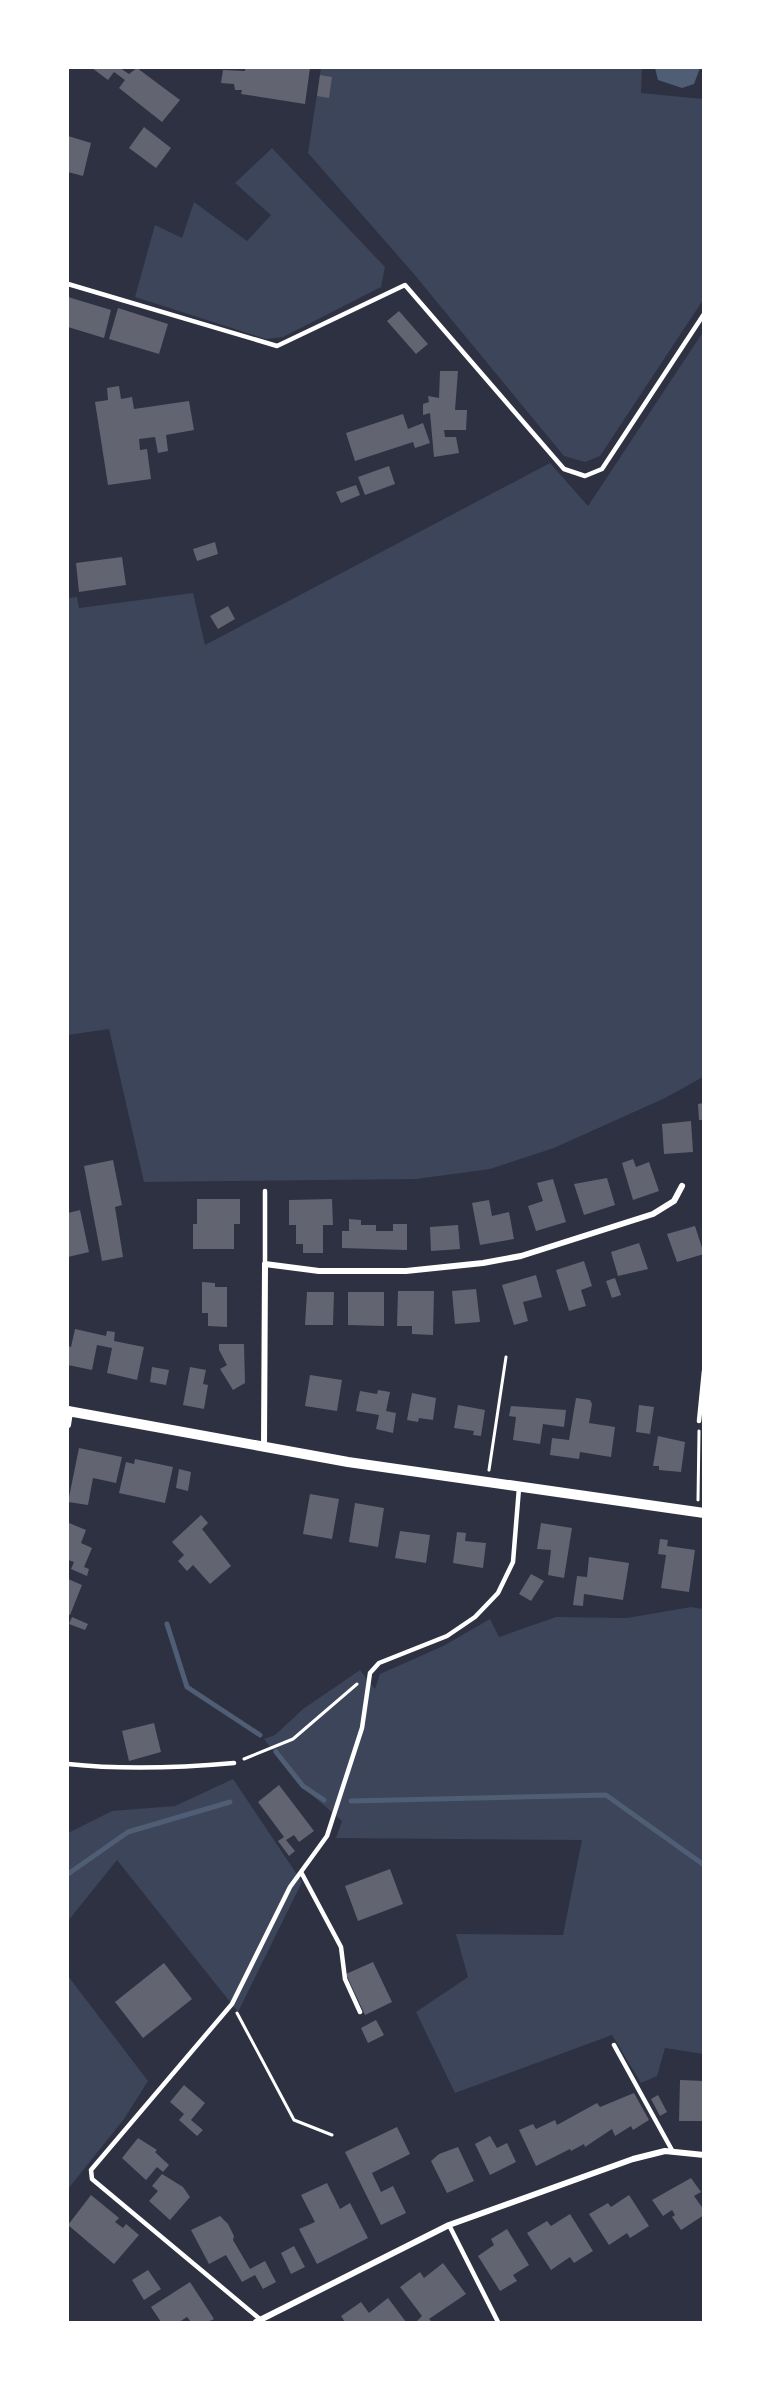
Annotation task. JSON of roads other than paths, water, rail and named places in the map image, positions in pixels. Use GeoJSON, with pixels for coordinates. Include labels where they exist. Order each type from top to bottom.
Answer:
{"type":"FeatureCollection","features":[{"type":"Feature","properties":{"kind":"street"},"geometry":{"type":"LineString","coordinates":[[264,1446],[265,1264],[319,1271],[406,1271],[483,1263],[521,1256],[653,1214],[674,1201],[682,1186]]}},
{"type":"Feature","properties":{"kind":"street"},"geometry":{"type":"LineString","coordinates":[[68,1425],[69,1411],[486,1484],[701,1513]]}},
{"type":"Feature","properties":{"kind":"street"},"geometry":{"type":"LineString","coordinates":[[258,2321],[449,2225],[633,2159],[673,2152],[704,2155]]}},
{"type":"Feature","properties":{"kind":"lane"},"geometry":{"type":"LineString","coordinates":[[68,284],[277,346],[405,285],[564,469],[585,476],[602,469],[704,314]]}},
{"type":"Feature","properties":{"kind":"lane"},"geometry":{"type":"LineString","coordinates":[[265,1191],[265,1264]]}},
{"type":"Feature","properties":{"kind":"lane"},"geometry":{"type":"LineString","coordinates":[[699,1420],[704,1371]]}},
{"type":"Feature","properties":{"kind":"lane"},"geometry":{"type":"LineString","coordinates":[[258,2321],[92,2179],[91,2170],[232,2004],[290,1887],[327,1836],[362,1728],[370,1673],[379,1662],[447,1636],[475,1617],[498,1593],[513,1562],[519,1488]]}},
{"type":"Feature","properties":{"kind":"lane"},"geometry":{"type":"LineString","coordinates":[[68,1764],[105,1768],[179,1768],[234,1763]]}},
{"type":"Feature","properties":{"kind":"lane"},"geometry":{"type":"LineString","coordinates":[[301,1872],[341,1947],[345,1979],[360,2012]]}},
{"type":"Feature","properties":{"kind":"lane"},"geometry":{"type":"LineString","coordinates":[[614,2045],[673,2152]]}},
{"type":"Feature","properties":{"kind":"lane"},"geometry":{"type":"LineString","coordinates":[[449,2225],[498,2322]]}},
{"type":"Feature","properties":{"kind":"waterway"},"geometry":{"type":"LineString","coordinates":[[167,1624],[187,1687],[260,1735]]}},
{"type":"Feature","properties":{"kind":"waterway"},"geometry":{"type":"LineString","coordinates":[[276,1752],[303,1786],[324,1800]]}},
{"type":"Feature","properties":{"kind":"waterway"},"geometry":{"type":"LineString","coordinates":[[351,1801],[606,1795],[704,1865]]}},
{"type":"Feature","properties":{"kind":"waterway"},"geometry":{"type":"LineString","coordinates":[[68,1874],[128,1832],[230,1802]]}}]}
